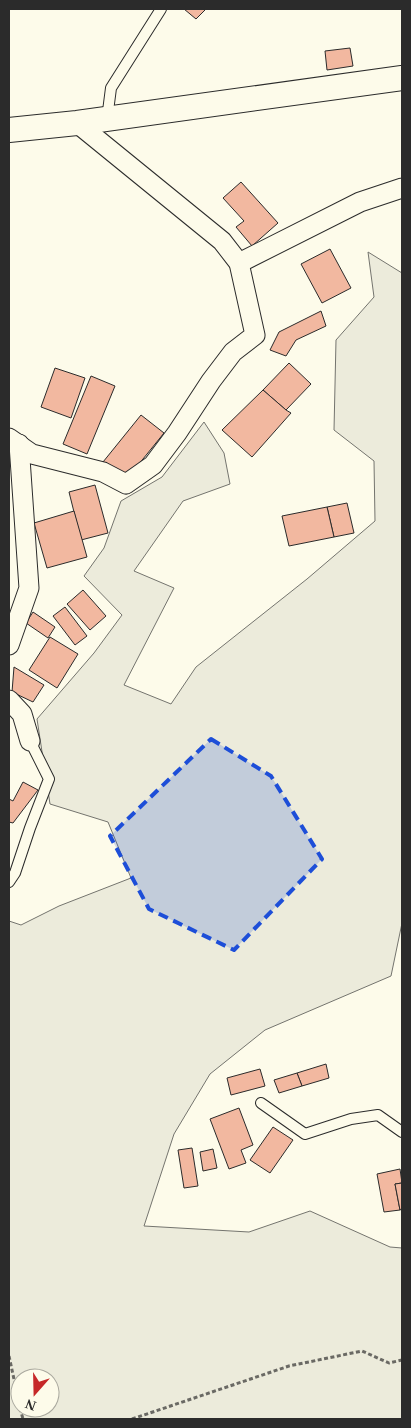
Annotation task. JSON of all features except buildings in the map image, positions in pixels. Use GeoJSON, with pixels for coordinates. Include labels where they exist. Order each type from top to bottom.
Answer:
{"type":"FeatureCollection","features":[{"type":"Feature","properties":{"kind":"street"},"geometry":{"type":"LineString","coordinates":[[9,130],[77,123],[402,78]]}},
{"type":"Feature","properties":{"kind":"street"},"geometry":{"type":"LineString","coordinates":[[14,441],[32,454],[102,472],[126,484],[153,465],[232,352],[255,335],[240,263],[222,241],[77,123]]}},
{"type":"Feature","properties":{"kind":"street"},"geometry":{"type":"LineString","coordinates":[[240,263],[360,202],[402,188]]}},
{"type":"Feature","properties":{"kind":"street"},"geometry":{"type":"LineString","coordinates":[[9,645],[29,588],[14,441]]}},
{"type":"Feature","properties":{"kind":"street"},"geometry":{"type":"LineString","coordinates":[[9,700],[22,714],[30,741]]}},
{"type":"Feature","properties":{"kind":"lane"},"geometry":{"type":"LineString","coordinates":[[106,119],[111,88],[161,9]]}},
{"type":"Feature","properties":{"kind":"lane"},"geometry":{"type":"LineString","coordinates":[[9,882],[15,873],[49,779],[30,741]]}},
{"type":"Feature","properties":{"kind":"lane"},"geometry":{"type":"LineString","coordinates":[[261,1103],[306,1134],[351,1119],[378,1115],[402,1132]]}},
{"type":"Feature","properties":{"kind":"path"},"geometry":{"type":"LineString","coordinates":[[132,1419],[289,1366],[362,1351],[390,1363],[402,1360]]}},
{"type":"Feature","properties":{"kind":"highlighted area"},"geometry":{"type":"Polygon","coordinates":[[[211,739],[271,776],[322,859],[234,950],[149,909],[110,836],[211,739]]]}},
{"type":"Feature","properties":{"kind":"shaded area"},"geometry":{"type":"Polygon","coordinates":[[[368,252],[402,273],[402,923],[391,976],[265,1030],[210,1074],[174,1134],[144,1226],[249,1232],[310,1211],[390,1247],[402,1248],[402,1419],[9,1419],[9,921],[21,925],[59,906],[131,878],[108,822],[50,804],[37,719],[94,653],[122,615],[84,576],[104,548],[121,501],[162,477],[204,422],[224,453],[230,484],[183,501],[134,571],[174,588],[124,685],[171,704],[196,667],[307,579],[375,521],[374,461],[334,430],[336,340],[374,297],[368,252]]]}}]}
